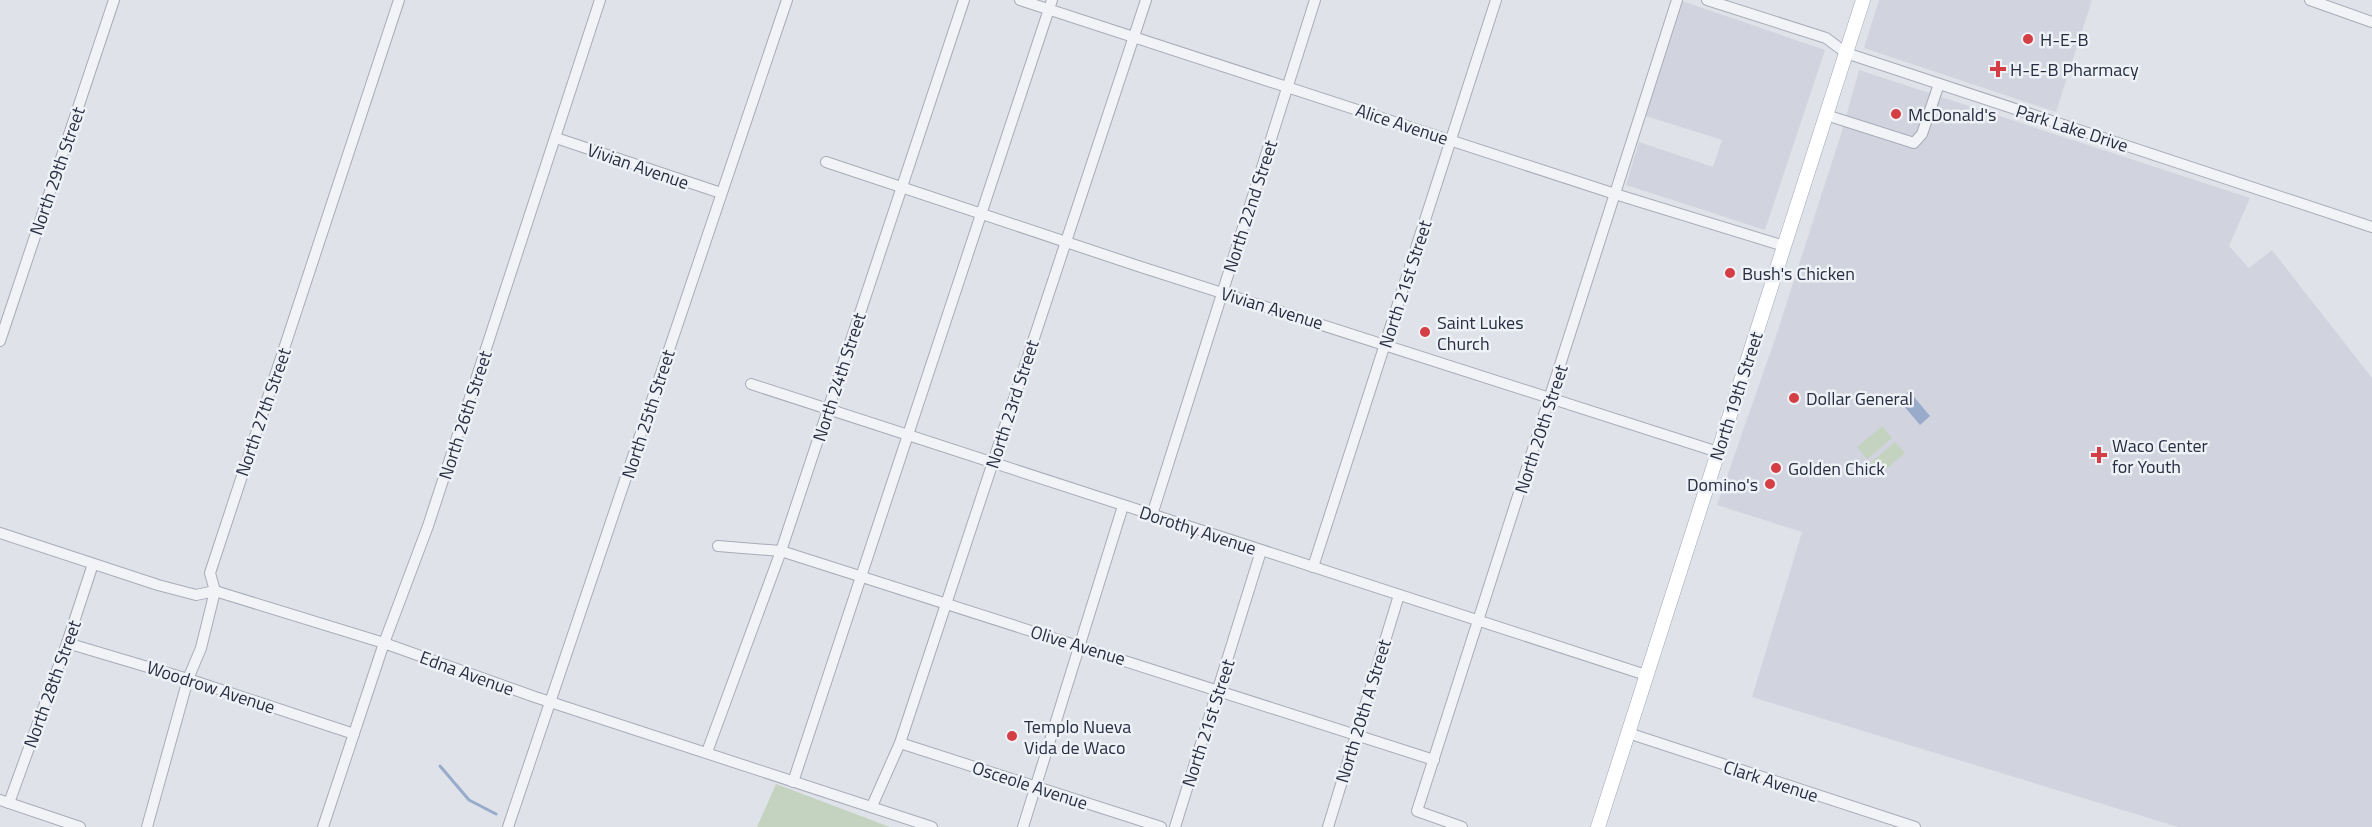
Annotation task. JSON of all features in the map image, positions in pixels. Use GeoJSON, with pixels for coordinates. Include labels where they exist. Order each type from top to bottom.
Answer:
{"type":"FeatureCollection","features":[{"type":"Feature","properties":{"kind":"main road","name":"North 19th Street"},"geometry":{"type":"LineString","coordinates":[[1598,827],[1863,0]]}},
{"type":"Feature","properties":{"kind":"street","name":"North 29th Street"},"geometry":{"type":"LineString","coordinates":[[0,341],[114,0]]}},
{"type":"Feature","properties":{"kind":"street","name":"North 27th Street"},"geometry":{"type":"LineString","coordinates":[[147,827],[189,679],[201,648],[215,591],[210,573],[399,0]]}},
{"type":"Feature","properties":{"kind":"street","name":"North 26th Street"},"geometry":{"type":"LineString","coordinates":[[323,827],[384,643],[428,526],[600,0]]}},
{"type":"Feature","properties":{"kind":"street","name":"North 25th Street"},"geometry":{"type":"LineString","coordinates":[[508,827],[788,0]]}},
{"type":"Feature","properties":{"kind":"street","name":"North 24th Street"},"geometry":{"type":"LineString","coordinates":[[707,752],[781,551],[964,0]]}},
{"type":"Feature","properties":{"kind":"street","name":"Alice Avenue"},"geometry":{"type":"LineString","coordinates":[[1020,0],[1050,5],[1134,37],[1614,194],[1784,246]]}},
{"type":"Feature","properties":{"kind":"street","name":"North 23rd Street"},"geometry":{"type":"LineString","coordinates":[[872,806],[900,743],[1146,0]]}},
{"type":"Feature","properties":{"kind":"street","name":"North 22nd Street"},"geometry":{"type":"LineString","coordinates":[[1152,515],[1316,0]]}},
{"type":"Feature","properties":{"kind":"street","name":"North 21st Street"},"geometry":{"type":"LineString","coordinates":[[1313,567],[1496,0]]}},
{"type":"Feature","properties":{"kind":"street","name":"North 20th Street"},"geometry":{"type":"LineString","coordinates":[[1462,827],[1417,811],[1677,0]]}},
{"type":"Feature","properties":{"kind":"street","name":"Park Lake Drive"},"geometry":{"type":"LineString","coordinates":[[1707,0],[1826,38],[1846,53],[2372,227]]}},
{"type":"Feature","properties":{"kind":"street"},"geometry":{"type":"LineString","coordinates":[[2310,0],[2372,22]]}},
{"type":"Feature","properties":{"kind":"street"},"geometry":{"type":"LineString","coordinates":[[793,782],[1050,5]]}},
{"type":"Feature","properties":{"kind":"street"},"geometry":{"type":"LineString","coordinates":[[1826,115],[1914,143],[1922,134],[1939,84]]}},
{"type":"Feature","properties":{"kind":"street","name":"Vivian Avenue"},"geometry":{"type":"LineString","coordinates":[[556,138],[721,193]]}},
{"type":"Feature","properties":{"kind":"street","name":"Vivian Avenue"},"geometry":{"type":"LineString","coordinates":[[826,162],[1222,293],[1718,452]]}},
{"type":"Feature","properties":{"kind":"street","name":"Dorothy Avenue"},"geometry":{"type":"LineString","coordinates":[[751,384],[1646,675]]}},
{"type":"Feature","properties":{"kind":"street"},"geometry":{"type":"LineString","coordinates":[[1023,827],[1123,506]]}},
{"type":"Feature","properties":{"kind":"street","name":"Edna Avenue"},"geometry":{"type":"LineString","coordinates":[[0,534],[196,595],[215,591],[384,643],[550,702],[932,827]]}},
{"type":"Feature","properties":{"kind":"street","name":"Olive Avenue"},"geometry":{"type":"LineString","coordinates":[[718,546],[781,551],[1434,760]]}},
{"type":"Feature","properties":{"kind":"street","name":"North 21st Street"},"geometry":{"type":"LineString","coordinates":[[1175,827],[1261,551]]}},
{"type":"Feature","properties":{"kind":"street","name":"North 28th Street"},"geometry":{"type":"LineString","coordinates":[[4,801],[67,643],[93,564]]}},
{"type":"Feature","properties":{"kind":"street","name":"North 20th A Street"},"geometry":{"type":"LineString","coordinates":[[1328,827],[1399,595]]}},
{"type":"Feature","properties":{"kind":"street","name":"Woodrow Avenue"},"geometry":{"type":"LineString","coordinates":[[67,643],[189,679],[354,734]]}},
{"type":"Feature","properties":{"kind":"street","name":"Clark Avenue"},"geometry":{"type":"LineString","coordinates":[[1628,733],[1915,827]]}},
{"type":"Feature","properties":{"kind":"street","name":"Osceole Avenue"},"geometry":{"type":"LineString","coordinates":[[900,743],[1161,827]]}},
{"type":"Feature","properties":{"kind":"street"},"geometry":{"type":"LineString","coordinates":[[4,801],[80,827]]}},
{"type":"Feature","properties":{"kind":"shaded area"},"geometry":{"type":"Polygon","coordinates":[[[1879,0],[2092,0],[2056,112],[1864,48],[1879,0]]]}},
{"type":"Feature","properties":{"kind":"shaded area"},"geometry":{"type":"Polygon","coordinates":[[[1682,1],[1825,50],[1765,230],[1626,185],[1639,142],[1713,167],[1722,140],[1646,116],[1682,1]]]}},
{"type":"Feature","properties":{"kind":"shaded area","name":"Waco Center for Youth"},"geometry":{"type":"Polygon","coordinates":[[[1859,70],[2250,198],[2229,246],[2249,268],[2272,250],[2372,378],[2372,827],[2178,827],[1752,697],[1802,532],[1717,505],[1775,339],[1842,131],[1859,70]]]}},
{"type":"Feature","properties":{"kind":"green space"},"geometry":{"type":"Polygon","coordinates":[[[1882,426],[1892,438],[1867,459],[1857,447],[1882,426]]]}},
{"type":"Feature","properties":{"kind":"green space"},"geometry":{"type":"Polygon","coordinates":[[[1895,442],[1905,453],[1880,474],[1870,463],[1895,442]]]}},
{"type":"Feature","properties":{"kind":"green space"},"geometry":{"type":"Polygon","coordinates":[[[776,784],[890,827],[757,827],[776,784]]]}},
{"type":"Feature","properties":{"kind":"water"},"geometry":{"type":"Polygon","coordinates":[[[1909,391],[1930,416],[1920,425],[1898,399],[1909,391]]]}},
{"type":"Feature","properties":{"kind":"waterway"},"geometry":{"type":"LineString","coordinates":[[440,766],[469,800],[496,814]]}},
{"type":"Feature","properties":{"kind":"place","name":"H-E-B"},"geometry":{"type":"Point","coordinates":[2028,39]}},
{"type":"Feature","properties":{"kind":"place","name":"H-E-B Pharmacy"},"geometry":{"type":"Point","coordinates":[1998,69]}},
{"type":"Feature","properties":{"kind":"place","name":"McDonald's"},"geometry":{"type":"Point","coordinates":[1896,114]}},
{"type":"Feature","properties":{"kind":"place","name":"Bush's Chicken"},"geometry":{"type":"Point","coordinates":[1730,273]}},
{"type":"Feature","properties":{"kind":"place","name":"Saint Lukes Church"},"geometry":{"type":"Point","coordinates":[1425,332]}},
{"type":"Feature","properties":{"kind":"place","name":"Dollar General"},"geometry":{"type":"Point","coordinates":[1794,398]}},
{"type":"Feature","properties":{"kind":"place","name":"Waco Center for Youth"},"geometry":{"type":"Point","coordinates":[2099,455]}},
{"type":"Feature","properties":{"kind":"place","name":"Golden Chick"},"geometry":{"type":"Point","coordinates":[1776,468]}},
{"type":"Feature","properties":{"kind":"place","name":"Domino's"},"geometry":{"type":"Point","coordinates":[1770,484]}},
{"type":"Feature","properties":{"kind":"place","name":"Templo Nueva Vida de Waco"},"geometry":{"type":"Point","coordinates":[1012,736]}}]}
